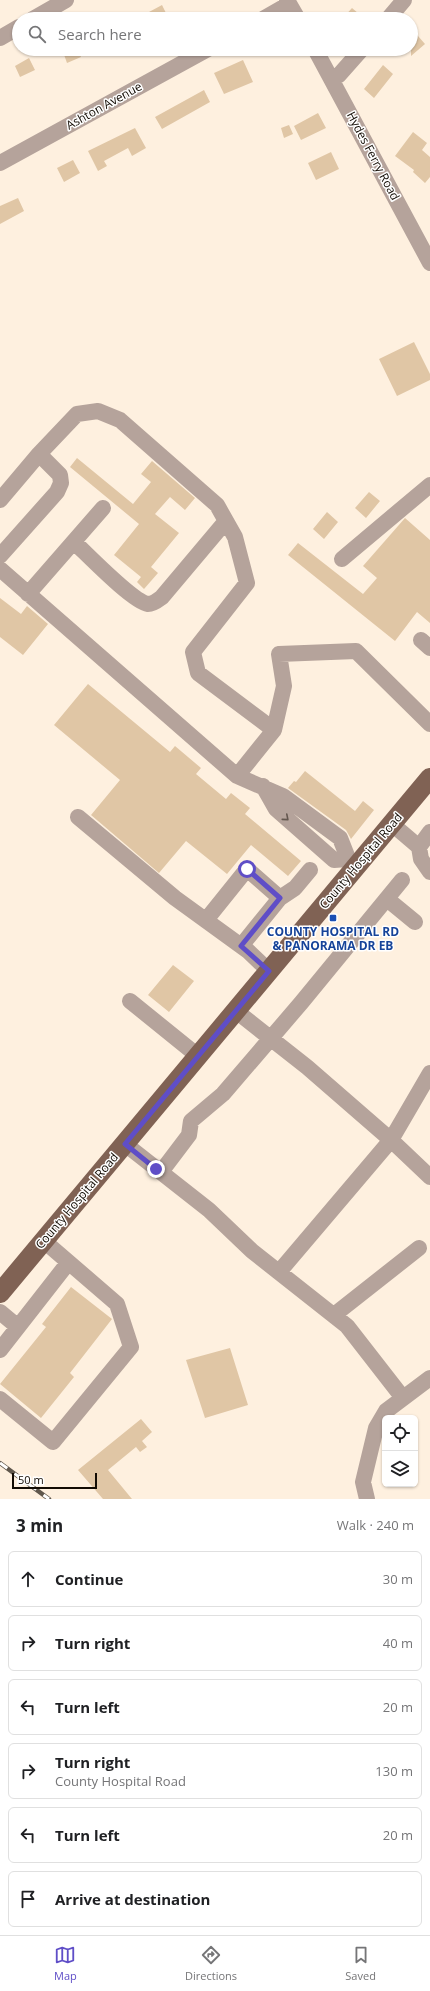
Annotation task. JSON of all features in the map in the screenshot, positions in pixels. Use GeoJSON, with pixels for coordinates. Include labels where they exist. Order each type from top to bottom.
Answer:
{"type":"FeatureCollection","features":[{"type":"Feature","properties":{"kind":"main road","name":"County Hospital Road"},"geometry":{"type":"LineString","coordinates":[[0,1293],[269,971],[350,865],[392,824],[430,778]]}},
{"type":"Feature","properties":{"kind":"street"},"geometry":{"type":"LineString","coordinates":[[45,12],[66,0]]}},
{"type":"Feature","properties":{"kind":"street"},"geometry":{"type":"LineString","coordinates":[[394,12],[404,0]]}},
{"type":"Feature","properties":{"kind":"street"},"geometry":{"type":"LineString","coordinates":[[273,12],[288,2],[294,12]]}},
{"type":"Feature","properties":{"kind":"street"},"geometry":{"type":"LineString","coordinates":[[0,38],[12,31]]}},
{"type":"Feature","properties":{"kind":"street","name":"Ashton Avenue"},"geometry":{"type":"LineString","coordinates":[[0,163],[195,56]]}},
{"type":"Feature","properties":{"kind":"street","name":"Hydes Ferry Road"},"geometry":{"type":"LineString","coordinates":[[319,56],[430,264]]}},
{"type":"Feature","properties":{"kind":"street"},"geometry":{"type":"LineString","coordinates":[[332,78],[339,75],[356,56]]}},
{"type":"Feature","properties":{"kind":"street"},"geometry":{"type":"LineString","coordinates":[[0,500],[39,454],[77,414],[98,411],[120,420],[217,505],[236,537],[247,583],[193,652],[198,673],[274,730]]}},
{"type":"Feature","properties":{"kind":"street"},"geometry":{"type":"LineString","coordinates":[[0,556],[59,488],[60,475],[39,454]]}},
{"type":"Feature","properties":{"kind":"street"},"geometry":{"type":"LineString","coordinates":[[342,559],[429,487]]}},
{"type":"Feature","properties":{"kind":"street"},"geometry":{"type":"LineString","coordinates":[[28,594],[103,508]]}},
{"type":"Feature","properties":{"kind":"street"},"geometry":{"type":"LineString","coordinates":[[74,542],[133,597],[148,604],[156,602],[162,597],[226,521]]}},
{"type":"Feature","properties":{"kind":"street"},"geometry":{"type":"LineString","coordinates":[[0,568],[237,776],[283,796],[340,838],[350,865]]}},
{"type":"Feature","properties":{"kind":"street"},"geometry":{"type":"LineString","coordinates":[[237,776],[274,730],[284,686],[279,654],[356,651],[430,724]]}},
{"type":"Feature","properties":{"kind":"street"},"geometry":{"type":"LineString","coordinates":[[78,817],[175,898],[241,946],[269,971]]}},
{"type":"Feature","properties":{"kind":"street"},"geometry":{"type":"LineString","coordinates":[[392,824],[419,846],[421,859],[430,872]]}},
{"type":"Feature","properties":{"kind":"street"},"geometry":{"type":"LineString","coordinates":[[419,846],[430,832]]}},
{"type":"Feature","properties":{"kind":"street"},"geometry":{"type":"LineString","coordinates":[[206,920],[247,869],[280,898]]}},
{"type":"Feature","properties":{"kind":"street"},"geometry":{"type":"LineString","coordinates":[[241,946],[280,898],[295,888],[310,870]]}},
{"type":"Feature","properties":{"kind":"street"},"geometry":{"type":"LineString","coordinates":[[161,1172],[189,1135],[191,1121],[223,1094],[402,880]]}},
{"type":"Feature","properties":{"kind":"street"},"geometry":{"type":"LineString","coordinates":[[387,899],[415,922]]}},
{"type":"Feature","properties":{"kind":"street"},"geometry":{"type":"LineString","coordinates":[[130,1001],[198,1056]]}},
{"type":"Feature","properties":{"kind":"street"},"geometry":{"type":"LineString","coordinates":[[236,1011],[391,1140],[430,1178]]}},
{"type":"Feature","properties":{"kind":"street"},"geometry":{"type":"LineString","coordinates":[[279,1272],[391,1140],[430,1073]]}},
{"type":"Feature","properties":{"kind":"street"},"geometry":{"type":"LineString","coordinates":[[125,1144],[208,1210],[252,1251],[347,1326],[403,1398]]}},
{"type":"Feature","properties":{"kind":"street"},"geometry":{"type":"LineString","coordinates":[[0,1399],[54,1442],[131,1347],[117,1304],[44,1241]]}},
{"type":"Feature","properties":{"kind":"street"},"geometry":{"type":"LineString","coordinates":[[334,1315],[419,1248]]}},
{"type":"Feature","properties":{"kind":"street"},"geometry":{"type":"LineString","coordinates":[[0,1350],[68,1263]]}},
{"type":"Feature","properties":{"kind":"street"},"geometry":{"type":"LineString","coordinates":[[0,1312],[18,1328]]}},
{"type":"Feature","properties":{"kind":"street"},"geometry":{"type":"LineString","coordinates":[[367,1499],[363,1482],[376,1428],[386,1411],[430,1378]]}},
{"type":"Feature","properties":{"kind":"building"},"geometry":{"type":"Polygon","coordinates":[[[162,5],[166,12],[149,12],[162,5]]]}},
{"type":"Feature","properties":{"kind":"building"},"geometry":{"type":"Polygon","coordinates":[[[352,8],[357,12],[348,12],[352,8]]]}},
{"type":"Feature","properties":{"kind":"building"},"geometry":{"type":"Polygon","coordinates":[[[418,36],[425,44],[418,50],[418,36]]]}},
{"type":"Feature","properties":{"kind":"building"},"geometry":{"type":"Polygon","coordinates":[[[64,56],[81,56],[81,57],[67,63],[64,56]]]}},
{"type":"Feature","properties":{"kind":"building"},"geometry":{"type":"Polygon","coordinates":[[[29,58],[35,70],[20,77],[15,66],[29,58]]]}},
{"type":"Feature","properties":{"kind":"building"},"geometry":{"type":"Polygon","coordinates":[[[243,60],[253,82],[224,94],[214,73],[243,60]]]}},
{"type":"Feature","properties":{"kind":"building"},"geometry":{"type":"Polygon","coordinates":[[[383,65],[393,74],[374,98],[364,89],[383,65]]]}},
{"type":"Feature","properties":{"kind":"building"},"geometry":{"type":"Polygon","coordinates":[[[204,90],[210,102],[162,129],[155,117],[204,90]]]}},
{"type":"Feature","properties":{"kind":"building"},"geometry":{"type":"Polygon","coordinates":[[[318,113],[326,128],[301,140],[294,126],[318,113]]]}},
{"type":"Feature","properties":{"kind":"building"},"geometry":{"type":"Polygon","coordinates":[[[289,125],[293,134],[284,138],[281,128],[289,125]]]}},
{"type":"Feature","properties":{"kind":"building"},"geometry":{"type":"Polygon","coordinates":[[[135,128],[146,148],[132,156],[128,148],[104,161],[107,166],[98,171],[88,151],[135,128]]]}},
{"type":"Feature","properties":{"kind":"building"},"geometry":{"type":"Polygon","coordinates":[[[413,132],[427,143],[422,150],[430,157],[430,177],[425,183],[413,172],[414,170],[395,156],[413,132]]]}},
{"type":"Feature","properties":{"kind":"building"},"geometry":{"type":"Polygon","coordinates":[[[331,152],[339,169],[316,180],[308,163],[331,152]]]}},
{"type":"Feature","properties":{"kind":"building"},"geometry":{"type":"Polygon","coordinates":[[[73,160],[80,173],[64,182],[57,168],[73,160]]]}},
{"type":"Feature","properties":{"kind":"building"},"geometry":{"type":"Polygon","coordinates":[[[18,198],[24,211],[0,224],[0,206],[18,198]]]}},
{"type":"Feature","properties":{"kind":"building"},"geometry":{"type":"Polygon","coordinates":[[[414,342],[430,374],[430,380],[397,396],[379,359],[414,342]]]}},
{"type":"Feature","properties":{"kind":"building"},"geometry":{"type":"Polygon","coordinates":[[[77,458],[133,504],[151,482],[141,474],[152,461],[195,498],[185,510],[170,497],[155,514],[179,533],[151,567],[158,573],[144,589],[137,582],[141,577],[114,555],[139,524],[70,467],[77,458]]]}},
{"type":"Feature","properties":{"kind":"building"},"geometry":{"type":"Polygon","coordinates":[[[369,492],[380,501],[366,518],[355,508],[369,492]]]}},
{"type":"Feature","properties":{"kind":"building"},"geometry":{"type":"Polygon","coordinates":[[[327,512],[338,522],[324,539],[313,529],[327,512]]]}},
{"type":"Feature","properties":{"kind":"building"},"geometry":{"type":"Polygon","coordinates":[[[405,518],[430,540],[430,623],[417,612],[395,641],[288,555],[298,543],[363,594],[377,578],[363,566],[405,518]]]}},
{"type":"Feature","properties":{"kind":"building"},"geometry":{"type":"Polygon","coordinates":[[[0,598],[21,614],[27,606],[48,624],[23,655],[0,637],[0,598]]]}},
{"type":"Feature","properties":{"kind":"building"},"geometry":{"type":"Polygon","coordinates":[[[88,684],[170,752],[175,746],[201,768],[196,774],[226,799],[231,793],[250,808],[245,814],[301,861],[288,876],[251,845],[227,874],[186,841],[159,873],[91,815],[120,780],[54,725],[88,684]]]}},
{"type":"Feature","properties":{"kind":"building"},"geometry":{"type":"Polygon","coordinates":[[[305,771],[355,811],[363,801],[374,810],[351,839],[346,830],[288,788],[294,781],[296,782],[305,771]]]}},
{"type":"Feature","properties":{"kind":"building"},"geometry":{"type":"Polygon","coordinates":[[[173,965],[194,981],[169,1012],[148,995],[173,965]]]}},
{"type":"Feature","properties":{"kind":"building"},"geometry":{"type":"Polygon","coordinates":[[[71,1287],[112,1319],[70,1373],[74,1377],[41,1418],[0,1384],[46,1327],[42,1324],[71,1287]]]}},
{"type":"Feature","properties":{"kind":"building"},"geometry":{"type":"Polygon","coordinates":[[[230,1348],[248,1405],[205,1418],[186,1360],[230,1348]]]}},
{"type":"Feature","properties":{"kind":"building"},"geometry":{"type":"Polygon","coordinates":[[[141,1419],[152,1432],[142,1441],[147,1447],[140,1452],[136,1447],[108,1470],[132,1499],[103,1499],[78,1470],[141,1419]]]}},
{"type":"Feature","properties":{"kind":"railway"},"geometry":{"type":"LineString","coordinates":[[0,1463],[49,1499]]}},
{"type":"Feature","properties":{"kind":"place","name":"COUNTY HOSPITAL RD & PANORAMA DR EB"},"geometry":{"type":"Point","coordinates":[333,918]}},
{"type":"Feature","properties":{"kind":"route"},"geometry":{"type":"LineString","coordinates":[[156,1169],[125,1144],[269,971],[241,946],[280,898],[247,869]]}}]}
